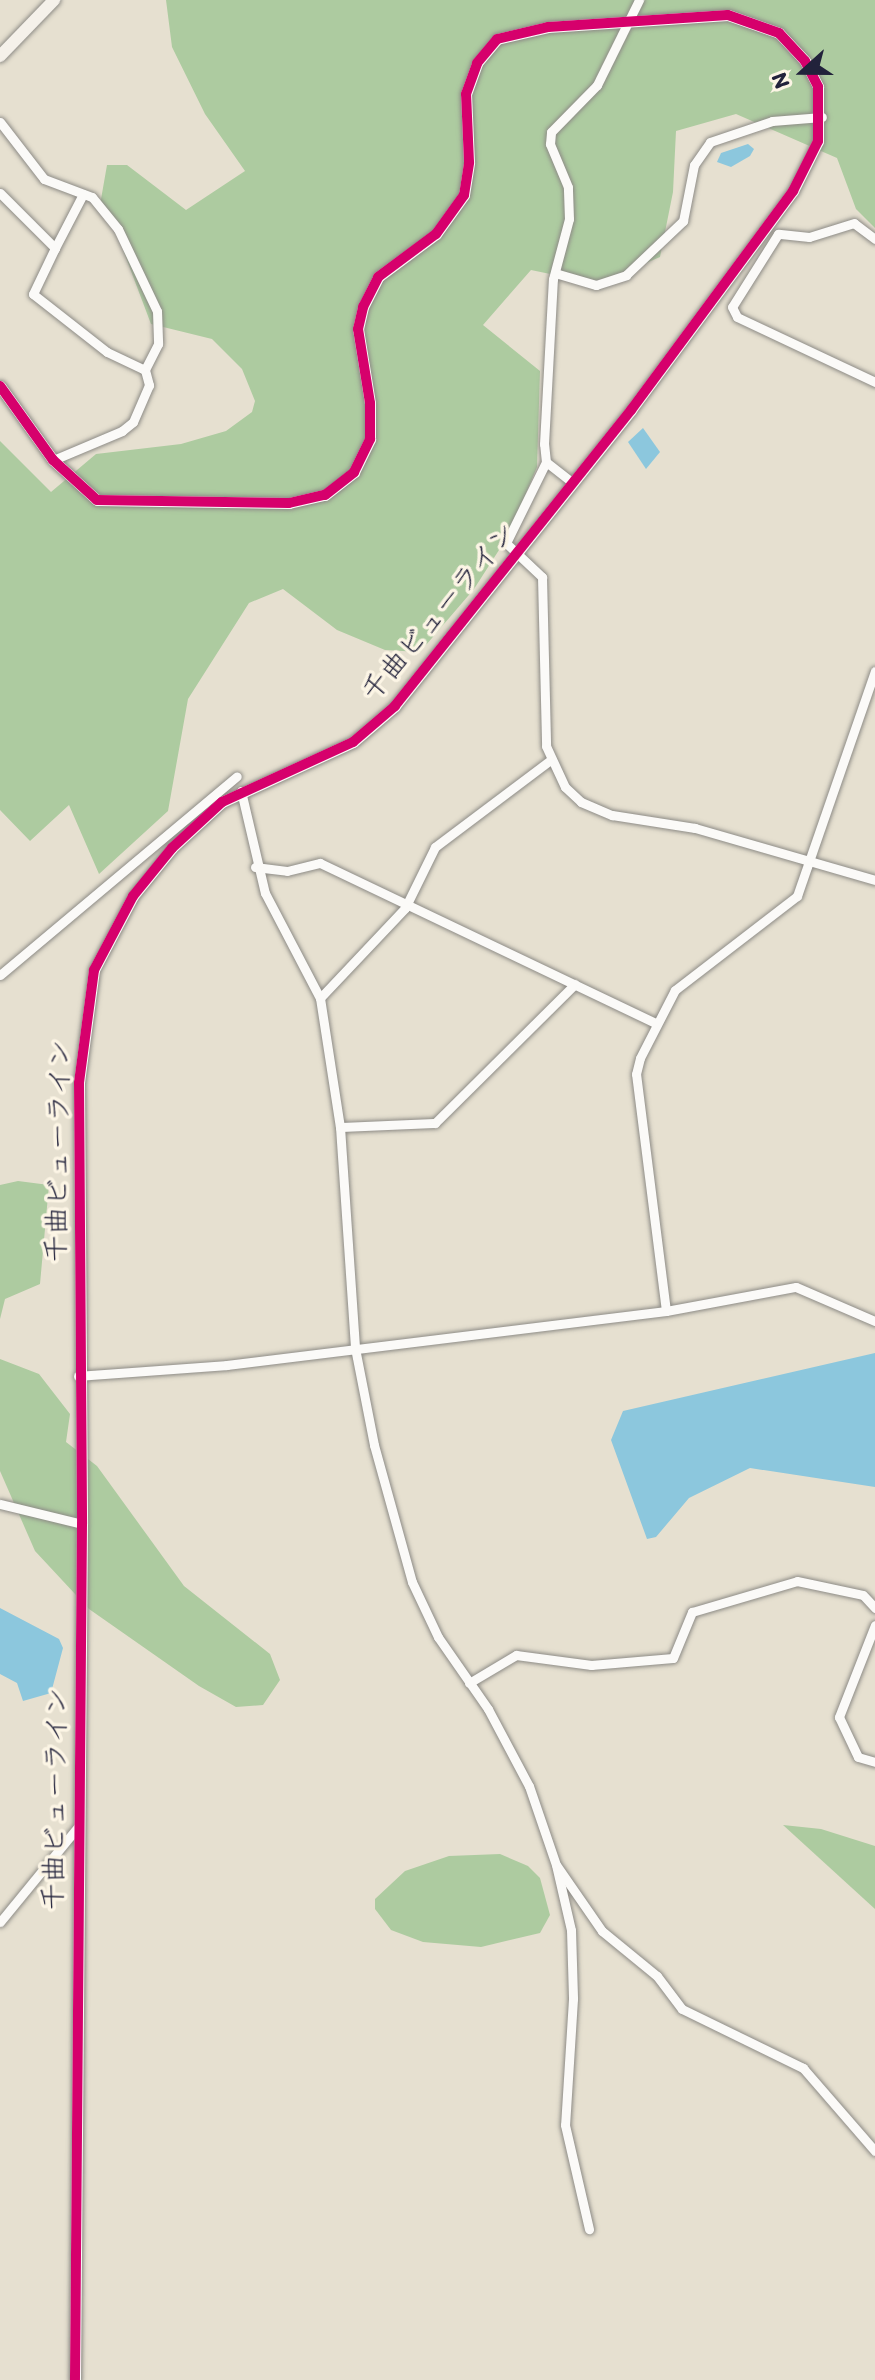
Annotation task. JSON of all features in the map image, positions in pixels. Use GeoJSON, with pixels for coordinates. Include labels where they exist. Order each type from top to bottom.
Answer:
{"type":"FeatureCollection","features":[{"type":"Feature","properties":{"kind":"main road"},"geometry":{"type":"LineString","coordinates":[[0,56],[54,0]]}},
{"type":"Feature","properties":{"kind":"street"},"geometry":{"type":"LineString","coordinates":[[639,0],[597,85],[551,132],[550,144],[570,200],[555,273],[548,329],[546,462],[506,543],[542,577],[549,761],[565,787],[594,808],[811,858],[875,880]]}},
{"type":"Feature","properties":{"kind":"street","name":"千曲ビューライン"},"geometry":{"type":"LineString","coordinates":[[0,386],[53,460],[85,492],[119,504],[289,503],[325,495],[364,458],[370,439],[370,403],[358,329],[363,307],[378,277],[436,234],[464,195],[469,162],[466,94],[477,63],[505,35],[628,20],[728,15],[768,27],[805,61],[818,87],[822,117],[815,152],[793,191],[518,554],[374,726],[329,754],[241,791],[172,848],[133,896],[94,970],[79,1083],[78,1376],[82,1524],[77,1828],[75,2380]]}},
{"type":"Feature","properties":{"kind":"street"},"geometry":{"type":"LineString","coordinates":[[555,273],[596,285],[626,275],[683,221],[694,165],[710,142],[772,121],[822,117]]}},
{"type":"Feature","properties":{"kind":"street"},"geometry":{"type":"LineString","coordinates":[[0,122],[44,179],[92,197],[118,229],[157,311],[158,344],[145,370],[148,388],[133,422],[53,460]]}},
{"type":"Feature","properties":{"kind":"street"},"geometry":{"type":"LineString","coordinates":[[0,193],[54,250]]}},
{"type":"Feature","properties":{"kind":"street"},"geometry":{"type":"LineString","coordinates":[[83,194],[33,294],[107,352],[145,370]]}},
{"type":"Feature","properties":{"kind":"street"},"geometry":{"type":"LineString","coordinates":[[875,239],[854,223],[809,237],[778,234],[732,307],[737,317],[875,382]]}},
{"type":"Feature","properties":{"kind":"street"},"geometry":{"type":"LineString","coordinates":[[546,462],[573,483]]}},
{"type":"Feature","properties":{"kind":"street"},"geometry":{"type":"LineString","coordinates":[[666,1311],[636,1074],[675,990],[792,902],[811,858],[841,757],[875,671]]}},
{"type":"Feature","properties":{"kind":"street"},"geometry":{"type":"LineString","coordinates":[[320,998],[409,903],[435,847],[549,761]]}},
{"type":"Feature","properties":{"kind":"street"},"geometry":{"type":"LineString","coordinates":[[0,975],[237,776]]}},
{"type":"Feature","properties":{"kind":"street"},"geometry":{"type":"LineString","coordinates":[[241,791],[255,867],[320,998],[340,1127],[355,1348],[374,1445],[412,1582],[438,1637],[469,1683],[529,1786],[556,1865],[571,1930],[573,1999],[565,2125],[589,2229]]}},
{"type":"Feature","properties":{"kind":"street"},"geometry":{"type":"LineString","coordinates":[[255,867],[287,871],[320,863],[657,1024]]}},
{"type":"Feature","properties":{"kind":"street"},"geometry":{"type":"LineString","coordinates":[[340,1127],[435,1123],[575,984]]}},
{"type":"Feature","properties":{"kind":"street"},"geometry":{"type":"LineString","coordinates":[[78,1376],[227,1365],[666,1311],[796,1287],[875,1321]]}},
{"type":"Feature","properties":{"kind":"street"},"geometry":{"type":"LineString","coordinates":[[0,1504],[82,1524]]}},
{"type":"Feature","properties":{"kind":"street"},"geometry":{"type":"LineString","coordinates":[[469,1683],[516,1655],[591,1665],[673,1658],[692,1612],[797,1581],[863,1595],[875,1608]]}},
{"type":"Feature","properties":{"kind":"street"},"geometry":{"type":"LineString","coordinates":[[875,1625],[839,1717],[858,1757],[875,1762]]}},
{"type":"Feature","properties":{"kind":"street"},"geometry":{"type":"LineString","coordinates":[[0,1922],[77,1828]]}},
{"type":"Feature","properties":{"kind":"street"},"geometry":{"type":"LineString","coordinates":[[556,1865],[602,1931],[657,1976],[682,2009],[803,2068],[875,2151]]}},
{"type":"Feature","properties":{"kind":"green space"},"geometry":{"type":"Polygon","coordinates":[[[166,0],[875,0],[875,228],[856,209],[837,158],[736,114],[676,131],[673,192],[660,257],[598,284],[531,270],[483,325],[540,371],[537,467],[508,536],[474,589],[420,652],[385,650],[337,630],[283,589],[249,603],[188,699],[168,811],[99,874],[69,805],[30,841],[0,810],[0,441],[51,492],[96,454],[181,444],[226,431],[252,412],[255,401],[242,369],[212,339],[151,324],[111,218],[100,205],[107,165],[127,165],[186,210],[245,171],[205,114],[172,47],[166,0]]]}},
{"type":"Feature","properties":{"kind":"green space"},"geometry":{"type":"Polygon","coordinates":[[[18,1181],[49,1185],[40,1284],[5,1299],[0,1319],[0,1185],[18,1181]]]}},
{"type":"Feature","properties":{"kind":"green space"},"geometry":{"type":"Polygon","coordinates":[[[0,1359],[39,1374],[70,1414],[66,1442],[97,1466],[184,1586],[270,1654],[280,1680],[263,1705],[236,1707],[199,1686],[89,1609],[35,1551],[0,1471],[0,1359]]]}},
{"type":"Feature","properties":{"kind":"green space"},"geometry":{"type":"Polygon","coordinates":[[[783,1825],[821,1829],[875,1846],[875,1909],[783,1825]]]}},
{"type":"Feature","properties":{"kind":"green space"},"geometry":{"type":"Polygon","coordinates":[[[500,1854],[528,1866],[540,1878],[550,1915],[540,1933],[481,1947],[423,1942],[391,1930],[375,1909],[375,1899],[405,1871],[449,1856],[500,1854]]]}},
{"type":"Feature","properties":{"kind":"water"},"geometry":{"type":"Polygon","coordinates":[[[748,144],[754,149],[750,156],[731,167],[717,162],[721,153],[748,144]]]}},
{"type":"Feature","properties":{"kind":"water"},"geometry":{"type":"Polygon","coordinates":[[[643,428],[660,452],[646,469],[628,442],[643,428]]]}},
{"type":"Feature","properties":{"kind":"water"},"geometry":{"type":"Polygon","coordinates":[[[875,1353],[875,1487],[750,1468],[689,1498],[656,1537],[647,1539],[611,1440],[623,1411],[875,1353]]]}},
{"type":"Feature","properties":{"kind":"water"},"geometry":{"type":"Polygon","coordinates":[[[0,1608],[59,1639],[63,1648],[51,1693],[23,1701],[17,1683],[0,1674],[0,1608]]]}},
{"type":"Feature","properties":{"kind":"cycle path"},"geometry":{"type":"LineString","coordinates":[[0,386],[53,460],[97,500],[289,503],[325,495],[354,472],[370,439],[370,403],[358,329],[363,307],[378,277],[436,234],[464,195],[469,162],[466,94],[477,63],[497,39],[548,27],[728,15],[779,33],[805,61],[818,87],[818,141],[793,191],[631,410],[395,706],[353,742],[222,802],[172,848],[133,896],[94,970],[79,1083],[82,1524],[75,2380]]}}]}
